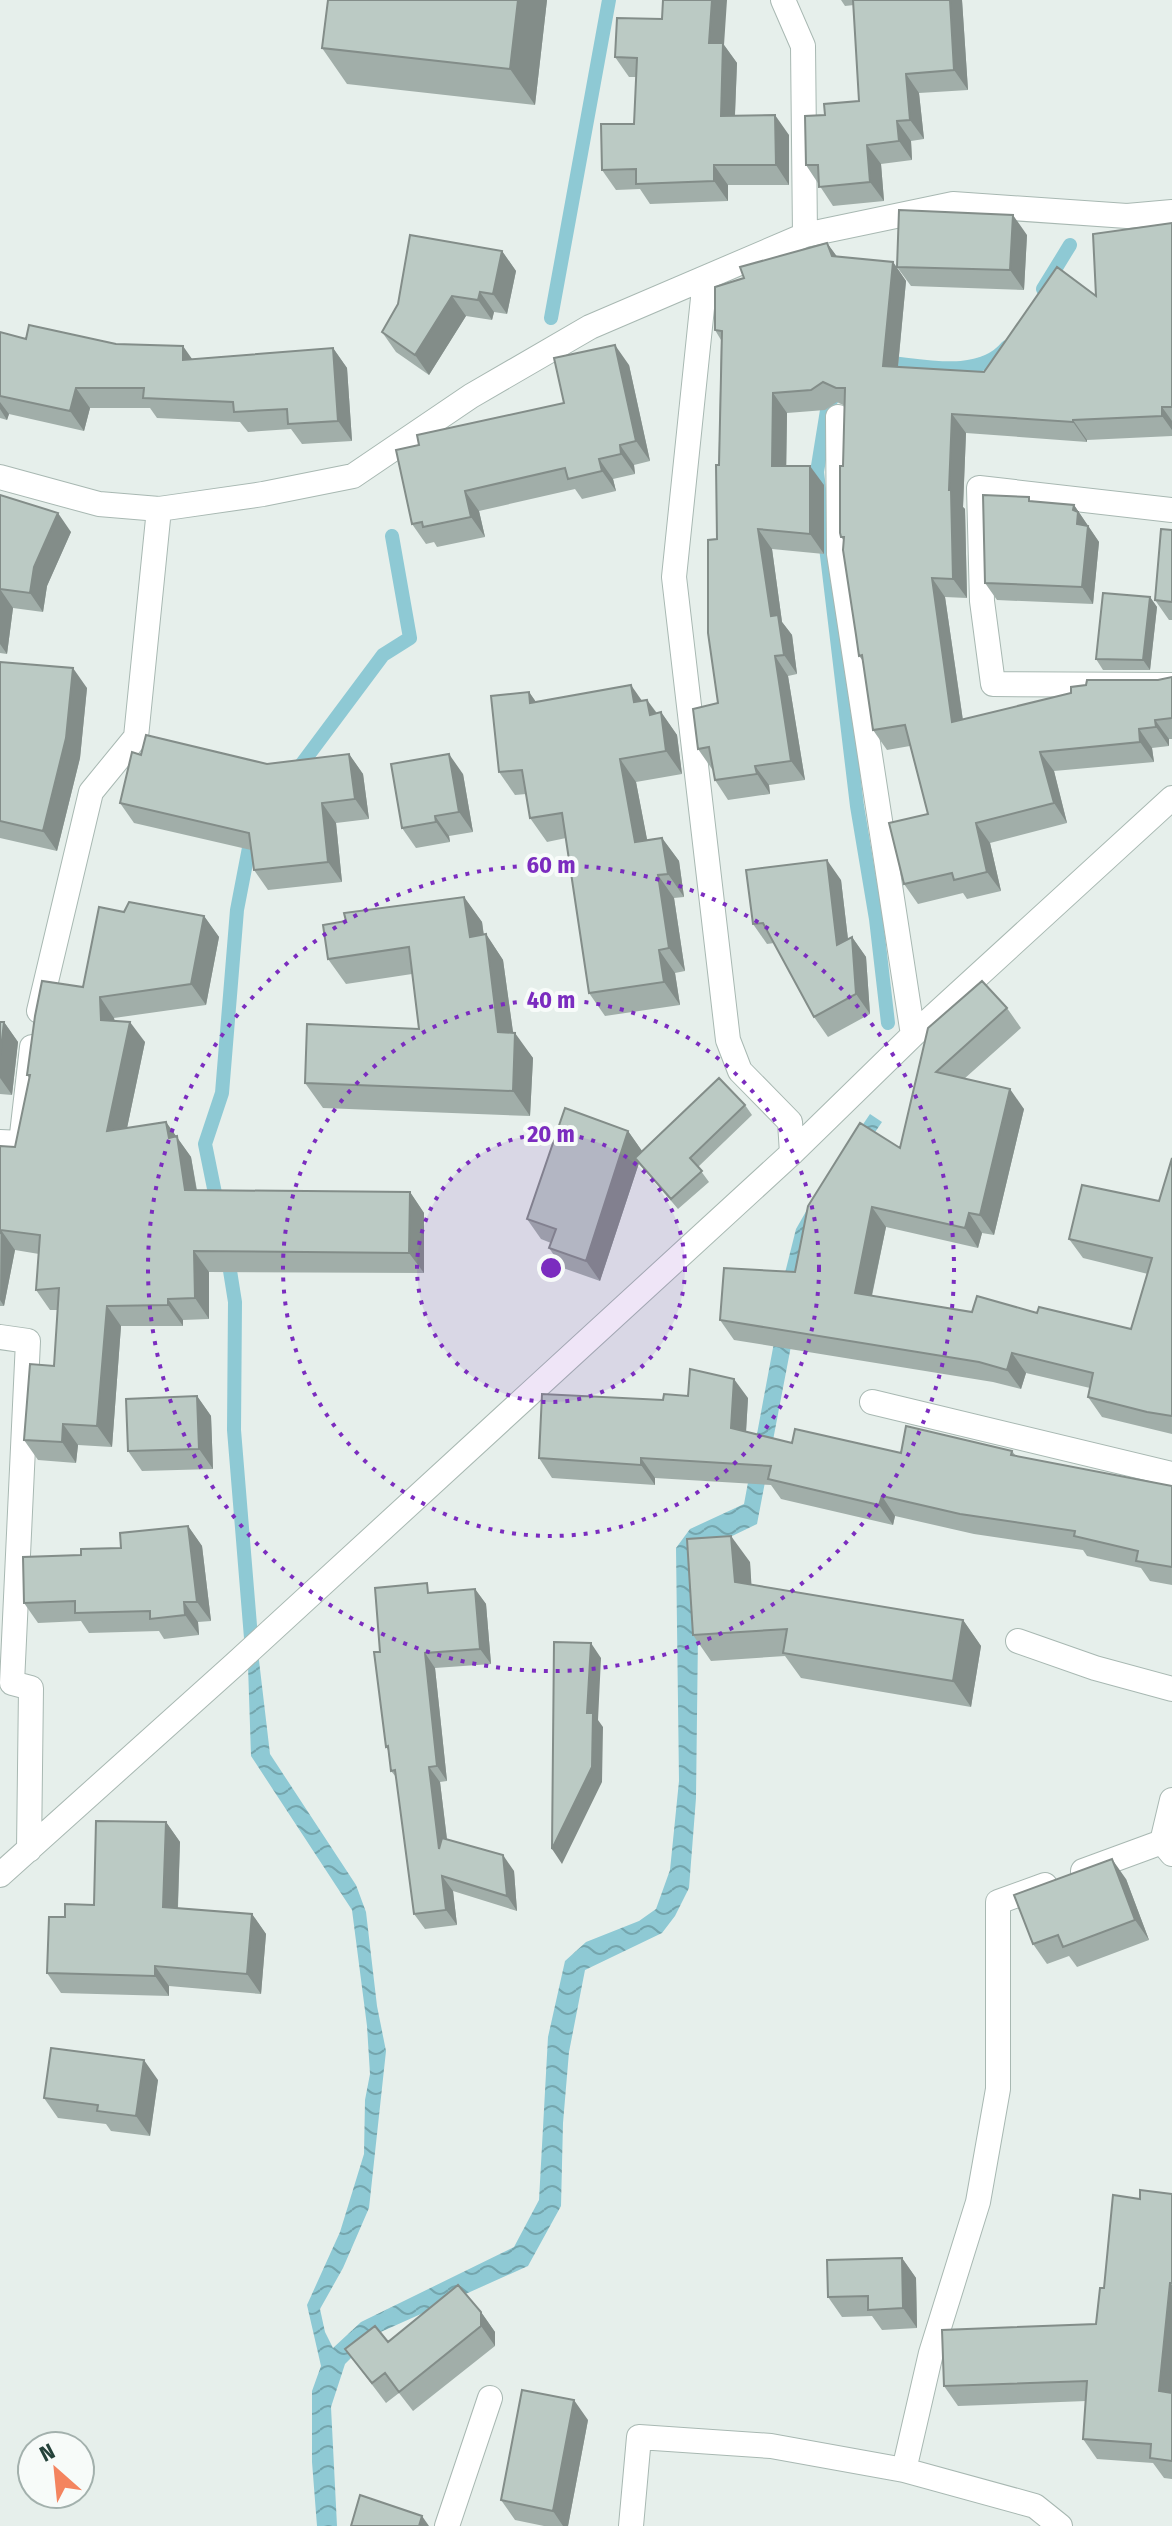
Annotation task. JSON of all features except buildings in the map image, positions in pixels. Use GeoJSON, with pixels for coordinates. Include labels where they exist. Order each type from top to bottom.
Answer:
{"type":"FeatureCollection","features":[{"type":"Feature","properties":{"kind":"street"},"geometry":{"type":"LineString","coordinates":[[783,0],[803,46],[805,235]]}},
{"type":"Feature","properties":{"kind":"street"},"geometry":{"type":"LineString","coordinates":[[0,477],[99,504],[159,509],[263,494],[353,476],[471,396],[590,327],[805,235],[953,204],[1127,216],[1172,212]]}},
{"type":"Feature","properties":{"kind":"street"},"geometry":{"type":"LineString","coordinates":[[705,279],[674,577],[728,1040],[740,1071],[790,1122],[792,1153]]}},
{"type":"Feature","properties":{"kind":"street"},"geometry":{"type":"LineString","coordinates":[[838,417],[839,554],[913,1035]]}},
{"type":"Feature","properties":{"kind":"street"},"geometry":{"type":"LineString","coordinates":[[1172,510],[979,488],[982,601],[993,684],[1172,685]]}},
{"type":"Feature","properties":{"kind":"street"},"geometry":{"type":"LineString","coordinates":[[0,1142],[21,1143],[35,1029],[91,792],[136,737],[159,509]]}},
{"type":"Feature","properties":{"kind":"street"},"geometry":{"type":"LineString","coordinates":[[0,1875],[234,1665],[792,1153],[913,1035],[1172,798]]}},
{"type":"Feature","properties":{"kind":"street"},"geometry":{"type":"LineString","coordinates":[[0,1337],[28,1341],[12,1683],[31,1688],[29,1850]]}},
{"type":"Feature","properties":{"kind":"street"},"geometry":{"type":"LineString","coordinates":[[872,1402],[1172,1474]]}},
{"type":"Feature","properties":{"kind":"street"},"geometry":{"type":"LineString","coordinates":[[1018,1641],[1095,1668],[1172,1689]]}},
{"type":"Feature","properties":{"kind":"street"},"geometry":{"type":"LineString","coordinates":[[904,2470],[931,2353],[978,2202],[998,2089],[998,1902],[1167,1848],[1172,1800]]}},
{"type":"Feature","properties":{"kind":"street"},"geometry":{"type":"LineString","coordinates":[[447,2526],[490,2398]]}},
{"type":"Feature","properties":{"kind":"street"},"geometry":{"type":"LineString","coordinates":[[631,2526],[639,2437],[771,2446],[904,2470],[1035,2506],[1060,2526]]}},
{"type":"Feature","properties":{"kind":"water"},"geometry":{"type":"Polygon","coordinates":[[[870,1114],[882,1122],[832,1195],[791,1346],[757,1524],[699,1552],[696,1798],[689,1888],[675,1916],[662,1933],[585,1970],[569,2052],[561,2206],[528,2266],[374,2335],[345,2364],[331,2407],[337,2526],[317,2526],[312,2462],[312,2391],[321,2366],[307,2305],[340,2232],[364,2154],[365,2100],[370,2074],[367,2026],[352,1910],[251,1756],[248,1666],[258,1652],[270,1754],[356,1885],[366,1912],[377,2006],[386,2051],[369,2208],[343,2268],[320,2309],[325,2332],[333,2348],[361,2322],[514,2247],[539,2200],[548,2037],[565,1961],[586,1942],[639,1921],[656,1909],[670,1870],[679,1781],[676,1548],[690,1529],[744,1504],[783,1281],[796,1229],[870,1114]]]}},
{"type":"Feature","properties":{"kind":"waterway"},"geometry":{"type":"LineString","coordinates":[[551,318],[609,0]]}},
{"type":"Feature","properties":{"kind":"waterway"},"geometry":{"type":"LineString","coordinates":[[1043,289],[1070,245]]}},
{"type":"Feature","properties":{"kind":"waterway"},"geometry":{"type":"LineString","coordinates":[[882,362],[931,368],[965,367],[995,358],[1007,347]]}},
{"type":"Feature","properties":{"kind":"waterway"},"geometry":{"type":"LineString","coordinates":[[837,392],[828,404],[817,472],[857,806],[876,919],[888,1023]]}},
{"type":"Feature","properties":{"kind":"waterway"},"geometry":{"type":"LineString","coordinates":[[295,773],[383,655],[410,638],[392,536]]}},
{"type":"Feature","properties":{"kind":"waterway"},"geometry":{"type":"LineString","coordinates":[[218,1208],[205,1144],[222,1093],[237,910],[252,832]]}},
{"type":"Feature","properties":{"kind":"waterway"},"geometry":{"type":"LineString","coordinates":[[227,1252],[235,1302],[234,1430],[252,1650]]}}]}
